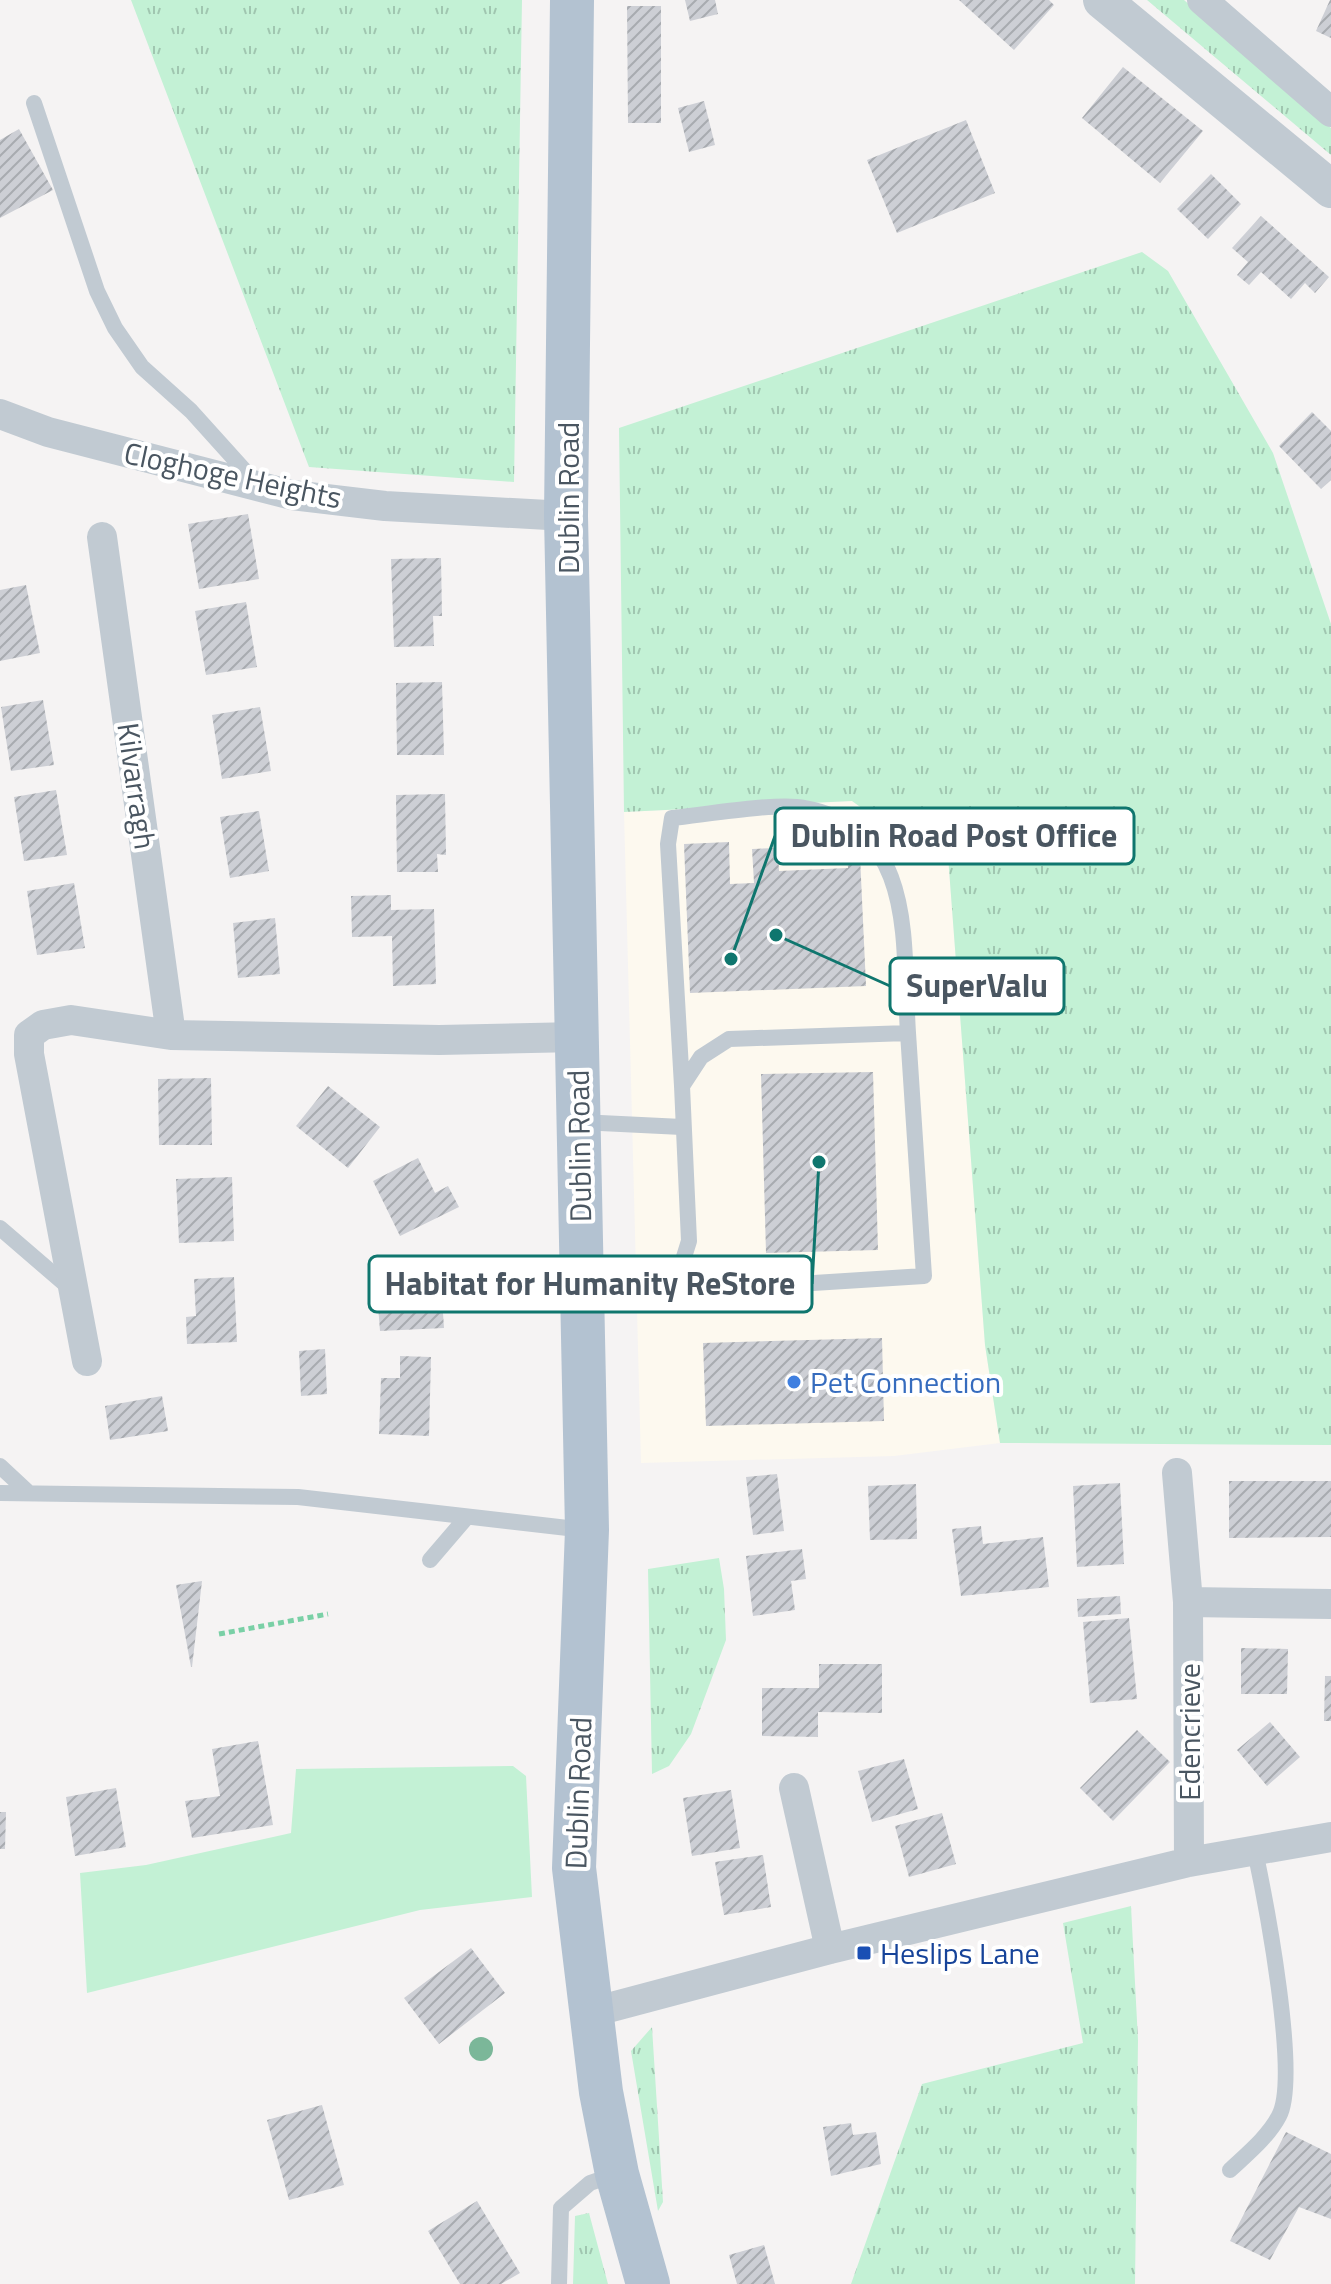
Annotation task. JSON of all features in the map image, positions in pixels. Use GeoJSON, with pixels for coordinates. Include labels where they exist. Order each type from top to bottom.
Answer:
{"type":"FeatureCollection","features":[{"type":"Feature","properties":{"kind":"main road","name":"Dublin Road"},"geometry":{"type":"LineString","coordinates":[[572,0],[566,516],[587,1530],[574,1868],[589,2013],[617,2174],[648,2284]]}},
{"type":"Feature","properties":{"kind":"street"},"geometry":{"type":"LineString","coordinates":[[1102,0],[1331,189]]}},
{"type":"Feature","properties":{"kind":"street"},"geometry":{"type":"LineString","coordinates":[[1202,0],[1331,112]]}},
{"type":"Feature","properties":{"kind":"street","name":"Cloghoge Heights"},"geometry":{"type":"LineString","coordinates":[[0,414],[48,432],[292,495],[385,506],[566,516]]}},
{"type":"Feature","properties":{"kind":"street","name":"Kilvarragh"},"geometry":{"type":"LineString","coordinates":[[102,537],[171,1035]]}},
{"type":"Feature","properties":{"kind":"street"},"geometry":{"type":"LineString","coordinates":[[87,1361],[29,1054],[29,1035],[43,1025],[71,1020],[171,1035],[439,1040],[577,1037]]}},
{"type":"Feature","properties":{"kind":"street","name":"Edencrieve"},"geometry":{"type":"LineString","coordinates":[[1177,1473],[1188,1602],[1189,1862]]}},
{"type":"Feature","properties":{"kind":"street"},"geometry":{"type":"LineString","coordinates":[[1188,1602],[1331,1604]]}},
{"type":"Feature","properties":{"kind":"street"},"geometry":{"type":"LineString","coordinates":[[794,1788],[830,1949]]}},
{"type":"Feature","properties":{"kind":"street"},"geometry":{"type":"LineString","coordinates":[[589,2013],[830,1949],[1189,1862],[1331,1837]]}},
{"type":"Feature","properties":{"kind":"lane"},"geometry":{"type":"LineString","coordinates":[[34,103],[97,291],[115,328],[142,367],[191,411],[258,486]]}},
{"type":"Feature","properties":{"kind":"lane"},"geometry":{"type":"LineString","coordinates":[[582,1293],[673,1292],[924,1276],[900,907],[887,861],[850,822],[803,807],[672,818],[668,844],[689,1241],[673,1292]]}},
{"type":"Feature","properties":{"kind":"lane"},"geometry":{"type":"LineString","coordinates":[[682,1086],[701,1057],[729,1039],[908,1033]]}},
{"type":"Feature","properties":{"kind":"lane"},"geometry":{"type":"LineString","coordinates":[[579,1122],[682,1127]]}},
{"type":"Feature","properties":{"kind":"lane"},"geometry":{"type":"LineString","coordinates":[[0,1228],[73,1291]]}},
{"type":"Feature","properties":{"kind":"lane"},"geometry":{"type":"LineString","coordinates":[[0,1466],[29,1493]]}},
{"type":"Feature","properties":{"kind":"lane"},"geometry":{"type":"LineString","coordinates":[[0,1493],[298,1497],[587,1530]]}},
{"type":"Feature","properties":{"kind":"lane"},"geometry":{"type":"LineString","coordinates":[[430,1560],[466,1518]]}},
{"type":"Feature","properties":{"kind":"lane"},"geometry":{"type":"LineString","coordinates":[[1230,2170],[1262,2140],[1280,2114],[1285,2089],[1275,1946],[1255,1851]]}},
{"type":"Feature","properties":{"kind":"lane"},"geometry":{"type":"LineString","coordinates":[[559,2284],[561,2208],[590,2183],[617,2174]]}},
{"type":"Feature","properties":{"kind":"path"},"geometry":{"type":"LineString","coordinates":[[219,1634],[328,1614]]}},
{"type":"Feature","properties":{"kind":"shaded area"},"geometry":{"type":"Polygon","coordinates":[[[852,801],[913,844],[948,855],[985,1345],[1000,1443],[894,1456],[641,1463],[624,812],[852,801]]]}},
{"type":"Feature","properties":{"kind":"green space"},"geometry":{"type":"Polygon","coordinates":[[[131,0],[522,0],[514,482],[309,467],[131,0]]]}},
{"type":"Feature","properties":{"kind":"green space"},"geometry":{"type":"Polygon","coordinates":[[[1147,0],[1184,0],[1331,128],[1331,155],[1147,0]]]}},
{"type":"Feature","properties":{"kind":"green space"},"geometry":{"type":"Polygon","coordinates":[[[1142,252],[1168,271],[1273,453],[1331,624],[1331,1445],[1000,1443],[985,1345],[948,856],[913,845],[852,801],[624,812],[619,428],[1142,252]]]}},
{"type":"Feature","properties":{"kind":"green space"},"geometry":{"type":"Polygon","coordinates":[[[719,1558],[726,1640],[691,1734],[669,1766],[652,1774],[648,1569],[719,1558]]]}},
{"type":"Feature","properties":{"kind":"green space"},"geometry":{"type":"Polygon","coordinates":[[[513,1766],[526,1776],[532,1897],[420,1910],[87,1993],[80,1873],[146,1865],[291,1833],[296,1769],[513,1766]]]}},
{"type":"Feature","properties":{"kind":"green space"},"geometry":{"type":"Polygon","coordinates":[[[1131,1906],[1138,2040],[1135,2284],[851,2284],[922,2084],[1083,2043],[1063,1923],[1131,1906]]]}},
{"type":"Feature","properties":{"kind":"green space"},"geometry":{"type":"Polygon","coordinates":[[[652,2027],[663,2202],[658,2211],[631,2051],[652,2027]]]}},
{"type":"Feature","properties":{"kind":"green space"},"geometry":{"type":"Polygon","coordinates":[[[589,2213],[608,2284],[573,2284],[575,2216],[589,2213]]]}},
{"type":"Feature","properties":{"kind":"building"},"geometry":{"type":"Polygon","coordinates":[[[685,0],[715,0],[718,14],[690,21],[685,0]]]}},
{"type":"Feature","properties":{"kind":"building"},"geometry":{"type":"Polygon","coordinates":[[[959,0],[1049,0],[1054,5],[1014,50],[959,0]]]}},
{"type":"Feature","properties":{"kind":"building"},"geometry":{"type":"Polygon","coordinates":[[[1331,0],[1331,38],[1316,31],[1331,0]]]}},
{"type":"Feature","properties":{"kind":"building"},"geometry":{"type":"Polygon","coordinates":[[[627,6],[661,6],[661,123],[628,123],[627,6]]]}},
{"type":"Feature","properties":{"kind":"building"},"geometry":{"type":"Polygon","coordinates":[[[1123,67],[1203,131],[1160,183],[1082,118],[1123,67]]]}},
{"type":"Feature","properties":{"kind":"building"},"geometry":{"type":"Polygon","coordinates":[[[704,101],[715,145],[689,152],[678,108],[704,101]]]}},
{"type":"Feature","properties":{"kind":"building"},"geometry":{"type":"Polygon","coordinates":[[[966,120],[995,193],[897,233],[867,160],[966,120]]]}},
{"type":"Feature","properties":{"kind":"building"},"geometry":{"type":"Polygon","coordinates":[[[19,129],[53,190],[0,218],[0,140],[19,129]]]}},
{"type":"Feature","properties":{"kind":"building"},"geometry":{"type":"Polygon","coordinates":[[[1211,174],[1241,204],[1208,239],[1177,209],[1211,174]]]}},
{"type":"Feature","properties":{"kind":"building"},"geometry":{"type":"Polygon","coordinates":[[[1261,216],[1329,277],[1315,293],[1305,283],[1291,299],[1261,272],[1249,285],[1237,275],[1248,262],[1232,248],[1261,216]]]}},
{"type":"Feature","properties":{"kind":"building"},"geometry":{"type":"Polygon","coordinates":[[[1312,412],[1331,431],[1331,480],[1321,489],[1279,446],[1312,412]]]}},
{"type":"Feature","properties":{"kind":"building"},"geometry":{"type":"Polygon","coordinates":[[[248,514],[259,579],[199,589],[188,524],[248,514]]]}},
{"type":"Feature","properties":{"kind":"building"},"geometry":{"type":"Polygon","coordinates":[[[441,558],[442,616],[433,616],[434,646],[394,647],[391,559],[441,558]]]}},
{"type":"Feature","properties":{"kind":"building"},"geometry":{"type":"Polygon","coordinates":[[[26,585],[40,653],[0,661],[0,590],[26,585]]]}},
{"type":"Feature","properties":{"kind":"building"},"geometry":{"type":"Polygon","coordinates":[[[246,602],[257,667],[206,675],[195,611],[246,602]]]}},
{"type":"Feature","properties":{"kind":"building"},"geometry":{"type":"Polygon","coordinates":[[[442,682],[444,755],[397,755],[396,683],[442,682]]]}},
{"type":"Feature","properties":{"kind":"building"},"geometry":{"type":"Polygon","coordinates":[[[43,700],[54,765],[11,771],[1,707],[43,700]]]}},
{"type":"Feature","properties":{"kind":"building"},"geometry":{"type":"Polygon","coordinates":[[[260,707],[271,771],[222,779],[212,715],[260,707]]]}},
{"type":"Feature","properties":{"kind":"building"},"geometry":{"type":"Polygon","coordinates":[[[56,790],[67,855],[24,861],[14,797],[56,790]]]}},
{"type":"Feature","properties":{"kind":"building"},"geometry":{"type":"Polygon","coordinates":[[[445,794],[446,855],[437,854],[438,872],[397,872],[396,795],[445,794]]]}},
{"type":"Feature","properties":{"kind":"building"},"geometry":{"type":"Polygon","coordinates":[[[259,811],[269,871],[230,878],[220,817],[259,811]]]}},
{"type":"Feature","properties":{"kind":"building"},"geometry":{"type":"Polygon","coordinates":[[[729,842],[730,884],[754,883],[752,849],[778,848],[779,871],[848,868],[847,857],[860,856],[866,986],[690,993],[684,844],[729,842]]]}},
{"type":"Feature","properties":{"kind":"building"},"geometry":{"type":"Polygon","coordinates":[[[74,883],[85,948],[37,955],[27,891],[74,883]]]}},
{"type":"Feature","properties":{"kind":"building"},"geometry":{"type":"Polygon","coordinates":[[[391,895],[391,910],[434,909],[436,984],[393,986],[392,936],[352,937],[351,896],[391,895]]]}},
{"type":"Feature","properties":{"kind":"building"},"geometry":{"type":"Polygon","coordinates":[[[275,918],[280,974],[238,978],[233,923],[275,918]]]}},
{"type":"Feature","properties":{"kind":"building"},"geometry":{"type":"Polygon","coordinates":[[[873,1072],[878,1250],[766,1253],[761,1074],[873,1072]]]}},
{"type":"Feature","properties":{"kind":"building"},"geometry":{"type":"Polygon","coordinates":[[[211,1078],[212,1145],[159,1145],[158,1079],[211,1078]]]}},
{"type":"Feature","properties":{"kind":"building"},"geometry":{"type":"Polygon","coordinates":[[[328,1086],[380,1127],[348,1168],[296,1126],[328,1086]]]}},
{"type":"Feature","properties":{"kind":"building"},"geometry":{"type":"Polygon","coordinates":[[[418,1158],[435,1193],[448,1186],[459,1207],[400,1236],[373,1181],[418,1158]]]}},
{"type":"Feature","properties":{"kind":"building"},"geometry":{"type":"Polygon","coordinates":[[[232,1177],[234,1241],[179,1243],[176,1179],[232,1177]]]}},
{"type":"Feature","properties":{"kind":"building"},"geometry":{"type":"Polygon","coordinates":[[[440,1268],[444,1328],[380,1331],[378,1305],[398,1304],[395,1270],[440,1268]]]}},
{"type":"Feature","properties":{"kind":"building"},"geometry":{"type":"Polygon","coordinates":[[[234,1277],[237,1342],[187,1344],[186,1317],[196,1316],[194,1279],[234,1277]]]}},
{"type":"Feature","properties":{"kind":"building","name":"Pet Connection"},"geometry":{"type":"Polygon","coordinates":[[[882,1338],[884,1421],[706,1426],[703,1343],[882,1338]]]}},
{"type":"Feature","properties":{"kind":"building"},"geometry":{"type":"Polygon","coordinates":[[[325,1349],[327,1394],[301,1396],[299,1351],[325,1349]]]}},
{"type":"Feature","properties":{"kind":"building"},"geometry":{"type":"Polygon","coordinates":[[[400,1356],[431,1357],[429,1436],[379,1434],[381,1378],[400,1378],[400,1356]]]}},
{"type":"Feature","properties":{"kind":"building"},"geometry":{"type":"Polygon","coordinates":[[[162,1396],[168,1431],[110,1440],[105,1406],[162,1396]]]}},
{"type":"Feature","properties":{"kind":"building"},"geometry":{"type":"Polygon","coordinates":[[[777,1474],[784,1531],[753,1535],[746,1477],[777,1474]]]}},
{"type":"Feature","properties":{"kind":"building"},"geometry":{"type":"Polygon","coordinates":[[[1229,1481],[1331,1481],[1331,1537],[1229,1538],[1229,1481]]]}},
{"type":"Feature","properties":{"kind":"building"},"geometry":{"type":"Polygon","coordinates":[[[1120,1483],[1124,1564],[1077,1567],[1073,1486],[1120,1483]]]}},
{"type":"Feature","properties":{"kind":"building"},"geometry":{"type":"Polygon","coordinates":[[[916,1484],[917,1539],[870,1540],[868,1486],[916,1484]]]}},
{"type":"Feature","properties":{"kind":"building"},"geometry":{"type":"Polygon","coordinates":[[[981,1526],[983,1544],[1043,1537],[1049,1587],[961,1596],[952,1529],[981,1526]]]}},
{"type":"Feature","properties":{"kind":"building"},"geometry":{"type":"Polygon","coordinates":[[[802,1549],[806,1579],[791,1581],[795,1610],[753,1616],[746,1556],[802,1549]]]}},
{"type":"Feature","properties":{"kind":"building"},"geometry":{"type":"Polygon","coordinates":[[[202,1581],[192,1667],[191,1667],[176,1585],[202,1581]]]}},
{"type":"Feature","properties":{"kind":"building"},"geometry":{"type":"Polygon","coordinates":[[[1120,1596],[1121,1614],[1078,1617],[1077,1599],[1120,1596]]]}},
{"type":"Feature","properties":{"kind":"building"},"geometry":{"type":"Polygon","coordinates":[[[1129,1618],[1137,1699],[1090,1703],[1083,1622],[1129,1618]]]}},
{"type":"Feature","properties":{"kind":"building"},"geometry":{"type":"Polygon","coordinates":[[[1241,1648],[1288,1649],[1287,1694],[1241,1694],[1241,1648]]]}},
{"type":"Feature","properties":{"kind":"building"},"geometry":{"type":"Polygon","coordinates":[[[819,1664],[882,1664],[882,1713],[818,1712],[818,1737],[762,1736],[762,1688],[819,1688],[819,1664]]]}},
{"type":"Feature","properties":{"kind":"building"},"geometry":{"type":"Polygon","coordinates":[[[1325,1676],[1331,1676],[1331,1721],[1324,1721],[1325,1676]]]}},
{"type":"Feature","properties":{"kind":"building"},"geometry":{"type":"Polygon","coordinates":[[[1270,1722],[1300,1757],[1267,1786],[1237,1750],[1270,1722]]]}},
{"type":"Feature","properties":{"kind":"building"},"geometry":{"type":"Polygon","coordinates":[[[1137,1730],[1170,1762],[1113,1821],[1080,1788],[1137,1730]]]}},
{"type":"Feature","properties":{"kind":"building"},"geometry":{"type":"Polygon","coordinates":[[[258,1741],[273,1825],[192,1838],[185,1801],[220,1796],[212,1749],[258,1741]]]}},
{"type":"Feature","properties":{"kind":"building"},"geometry":{"type":"Polygon","coordinates":[[[904,1759],[918,1809],[872,1822],[858,1771],[904,1759]]]}},
{"type":"Feature","properties":{"kind":"building"},"geometry":{"type":"Polygon","coordinates":[[[116,1788],[126,1847],[75,1856],[66,1797],[116,1788]]]}},
{"type":"Feature","properties":{"kind":"building"},"geometry":{"type":"Polygon","coordinates":[[[731,1790],[740,1848],[692,1856],[683,1798],[731,1790]]]}},
{"type":"Feature","properties":{"kind":"building"},"geometry":{"type":"Polygon","coordinates":[[[0,1812],[6,1812],[5,1849],[0,1849],[0,1812]]]}},
{"type":"Feature","properties":{"kind":"building"},"geometry":{"type":"Polygon","coordinates":[[[942,1813],[956,1864],[909,1877],[895,1826],[942,1813]]]}},
{"type":"Feature","properties":{"kind":"building"},"geometry":{"type":"Polygon","coordinates":[[[763,1855],[771,1907],[724,1915],[715,1862],[763,1855]]]}},
{"type":"Feature","properties":{"kind":"building"},"geometry":{"type":"Polygon","coordinates":[[[471,1948],[505,1993],[439,2044],[404,1998],[471,1948]]]}},
{"type":"Feature","properties":{"kind":"building"},"geometry":{"type":"Polygon","coordinates":[[[322,2105],[344,2185],[289,2200],[267,2120],[322,2105]]]}},
{"type":"Feature","properties":{"kind":"building"},"geometry":{"type":"Polygon","coordinates":[[[851,2123],[853,2135],[876,2132],[881,2164],[831,2176],[823,2127],[851,2123]]]}},
{"type":"Feature","properties":{"kind":"building"},"geometry":{"type":"Polygon","coordinates":[[[1286,2132],[1331,2154],[1331,2219],[1299,2207],[1270,2260],[1230,2241],[1286,2132]]]}},
{"type":"Feature","properties":{"kind":"building"},"geometry":{"type":"Polygon","coordinates":[[[477,2201],[520,2273],[501,2284],[460,2284],[428,2231],[477,2201]]]}},
{"type":"Feature","properties":{"kind":"building"},"geometry":{"type":"Polygon","coordinates":[[[764,2245],[775,2284],[737,2284],[729,2255],[764,2245]]]}},
{"type":"Feature","properties":{"kind":"place","name":"SuperValu"},"geometry":{"type":"Point","coordinates":[776,935]}},
{"type":"Feature","properties":{"kind":"place","name":"Dublin Road Post Office"},"geometry":{"type":"Point","coordinates":[731,959]}},
{"type":"Feature","properties":{"kind":"place","name":"Habitat for Humanity ReStore"},"geometry":{"type":"Point","coordinates":[819,1162]}},
{"type":"Feature","properties":{"kind":"place","name":"Pet Connection"},"geometry":{"type":"Point","coordinates":[794,1382]}},
{"type":"Feature","properties":{"kind":"place","name":"Heslips Lane"},"geometry":{"type":"Point","coordinates":[864,1953]}}]}
